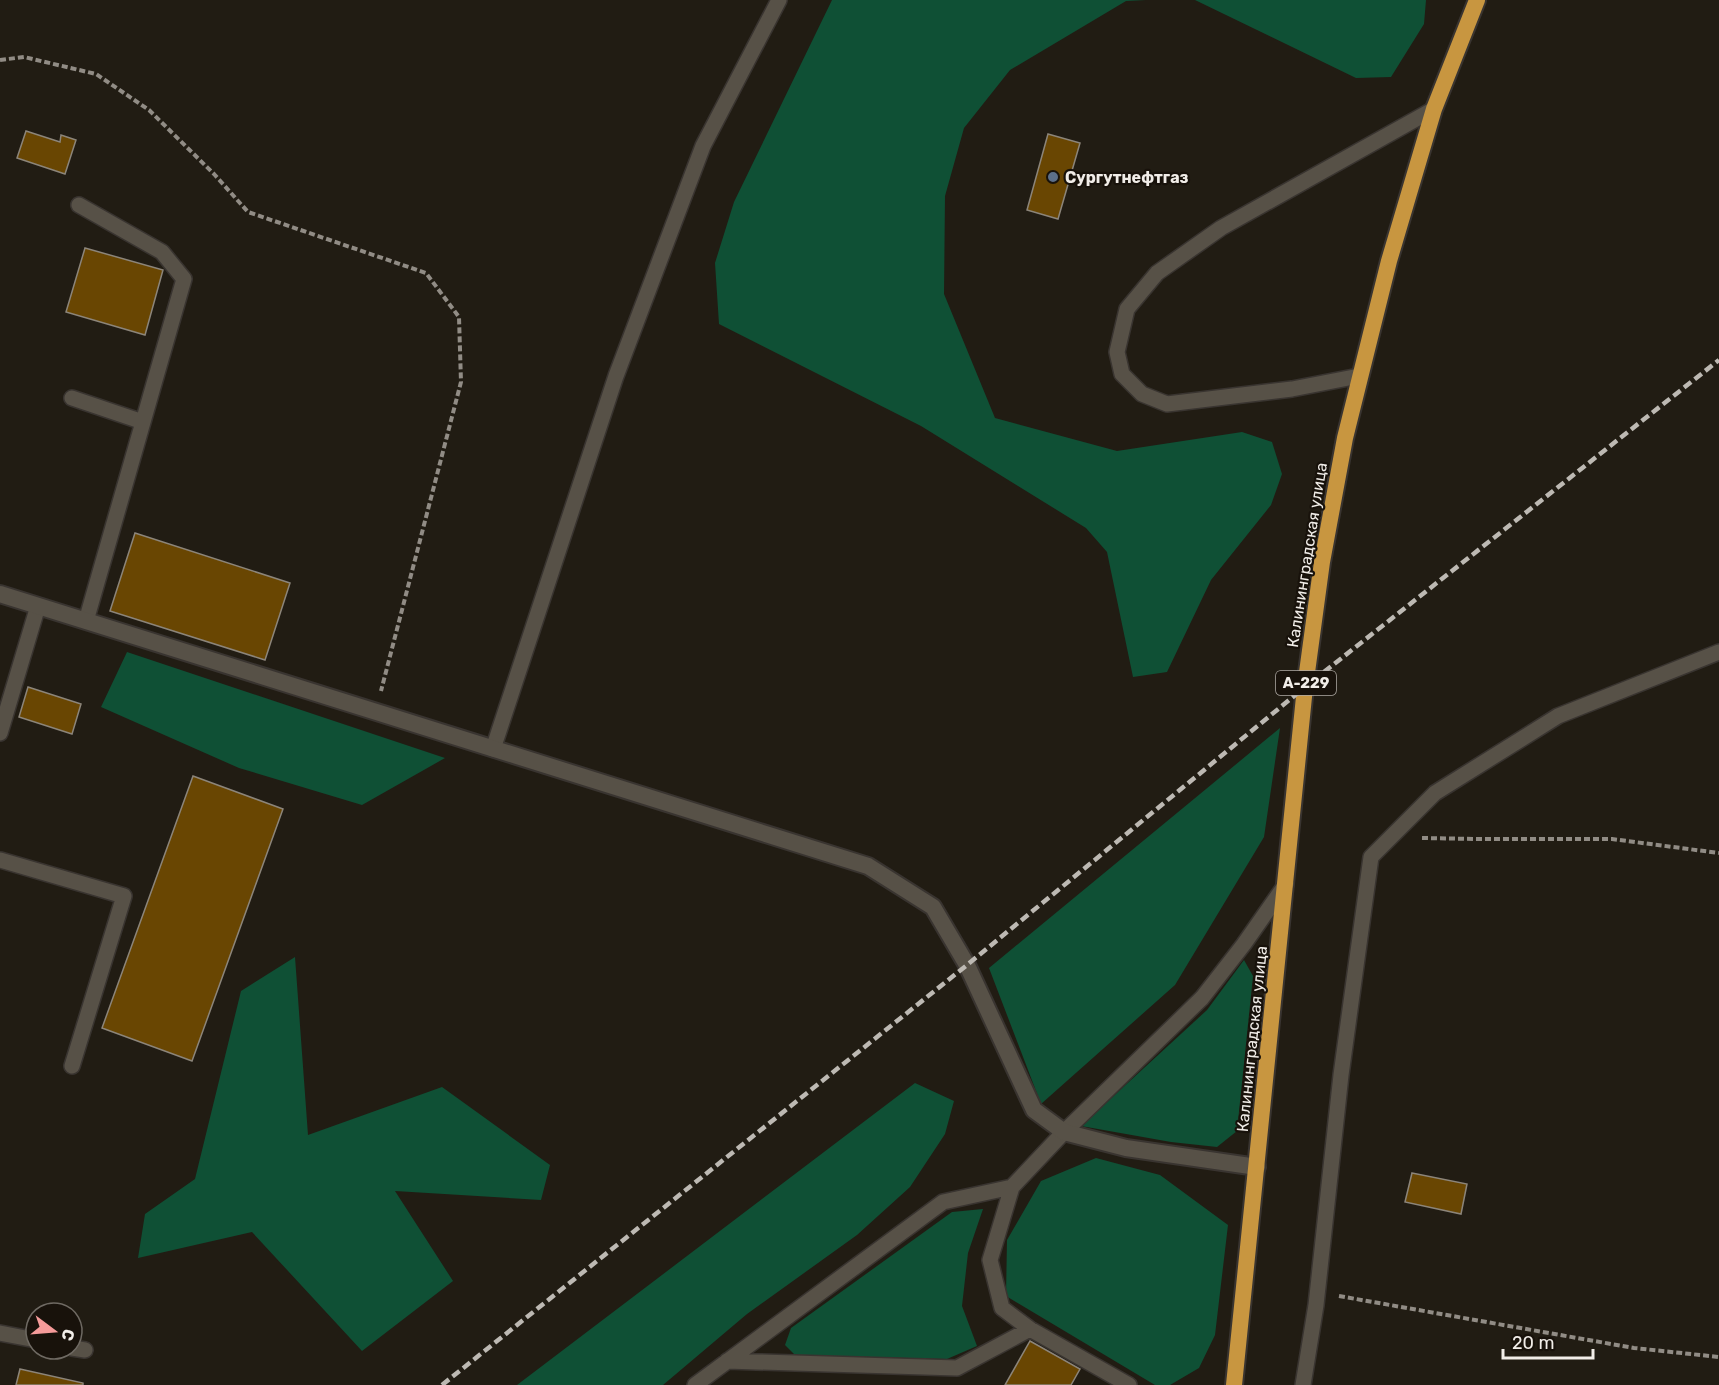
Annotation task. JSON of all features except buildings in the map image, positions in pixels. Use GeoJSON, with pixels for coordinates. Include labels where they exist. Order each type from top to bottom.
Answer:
{"type":"FeatureCollection","features":[{"type":"Feature","properties":{"kind":"highway","name":"Калининградская улица"},"geometry":{"type":"LineString","coordinates":[[1232,1384],[1257,1167],[1305,687],[1322,561],[1345,438],[1389,261],[1434,110],[1477,0]]}},
{"type":"Feature","properties":{"kind":"street"},"geometry":{"type":"LineString","coordinates":[[0,594],[868,866],[933,907],[966,965],[1034,1110],[1064,1132],[1126,1148],[1257,1167]]}},
{"type":"Feature","properties":{"kind":"lane"},"geometry":{"type":"LineString","coordinates":[[493,749],[616,376],[703,146],[779,0]]}},
{"type":"Feature","properties":{"kind":"lane"},"geometry":{"type":"LineString","coordinates":[[1359,376],[1292,389],[1167,404],[1142,394],[1122,374],[1117,352],[1127,309],[1157,273],[1221,228],[1434,110]]}},
{"type":"Feature","properties":{"kind":"lane"},"geometry":{"type":"LineString","coordinates":[[79,205],[162,252],[184,279],[86,621]]}},
{"type":"Feature","properties":{"kind":"lane"},"geometry":{"type":"LineString","coordinates":[[72,398],[143,422]]}},
{"type":"Feature","properties":{"kind":"lane"},"geometry":{"type":"LineString","coordinates":[[0,733],[38,606]]}},
{"type":"Feature","properties":{"kind":"lane"},"geometry":{"type":"LineString","coordinates":[[1303,1385],[1317,1292],[1341,1075],[1371,857],[1435,793],[1558,716],[1719,652]]}},
{"type":"Feature","properties":{"kind":"lane"},"geometry":{"type":"LineString","coordinates":[[0,860],[124,896],[72,1066]]}},
{"type":"Feature","properties":{"kind":"lane"},"geometry":{"type":"LineString","coordinates":[[1128,1385],[1030,1329],[1002,1308],[990,1260],[1012,1186],[1064,1132],[1202,998],[1286,884]]}},
{"type":"Feature","properties":{"kind":"lane"},"geometry":{"type":"LineString","coordinates":[[695,1385],[943,1202],[1012,1186]]}},
{"type":"Feature","properties":{"kind":"lane"},"geometry":{"type":"LineString","coordinates":[[727,1361],[957,1368],[1030,1329]]}},
{"type":"Feature","properties":{"kind":"lane"},"geometry":{"type":"LineString","coordinates":[[0,1333],[24,1338]]}},
{"type":"Feature","properties":{"kind":"path"},"geometry":{"type":"LineString","coordinates":[[0,60],[24,57],[96,74],[148,110],[214,174],[248,212],[426,273],[459,317],[461,382],[376,712]]}},
{"type":"Feature","properties":{"kind":"path"},"geometry":{"type":"LineString","coordinates":[[1392,837],[1612,839],[1719,853]]}},
{"type":"Feature","properties":{"kind":"path"},"geometry":{"type":"LineString","coordinates":[[1317,1292],[1623,1346],[1719,1357]]}},
{"type":"Feature","properties":{"kind":"green space"},"geometry":{"type":"Polygon","coordinates":[[[832,0],[1146,0],[1126,1],[1010,70],[964,128],[945,196],[944,294],[995,418],[1117,451],[1242,432],[1272,442],[1282,474],[1271,505],[1211,580],[1167,672],[1133,677],[1107,552],[1086,528],[921,426],[719,324],[715,263],[734,202],[832,0]]]}},
{"type":"Feature","properties":{"kind":"green space"},"geometry":{"type":"Polygon","coordinates":[[[1195,0],[1426,0],[1424,24],[1391,77],[1356,78],[1195,0]]]}},
{"type":"Feature","properties":{"kind":"green space"},"geometry":{"type":"Polygon","coordinates":[[[127,652],[445,758],[362,805],[239,768],[101,707],[127,652]]]}},
{"type":"Feature","properties":{"kind":"green space"},"geometry":{"type":"Polygon","coordinates":[[[1280,728],[1264,837],[1175,985],[1041,1104],[989,968],[1280,728]]]}},
{"type":"Feature","properties":{"kind":"green space"},"geometry":{"type":"Polygon","coordinates":[[[295,957],[308,1135],[442,1087],[550,1165],[541,1200],[395,1191],[453,1281],[362,1351],[252,1232],[138,1258],[145,1214],[195,1179],[241,991],[295,957]]]}},
{"type":"Feature","properties":{"kind":"green space"},"geometry":{"type":"Polygon","coordinates":[[[1244,960],[1253,976],[1237,1131],[1217,1147],[1171,1142],[1081,1126],[1207,1010],[1244,960]]]}},
{"type":"Feature","properties":{"kind":"green space"},"geometry":{"type":"Polygon","coordinates":[[[915,1083],[954,1101],[945,1134],[910,1187],[857,1235],[747,1314],[663,1385],[517,1385],[915,1083]]]}},
{"type":"Feature","properties":{"kind":"green space"},"geometry":{"type":"Polygon","coordinates":[[[1096,1158],[1160,1175],[1228,1225],[1215,1335],[1199,1368],[1170,1385],[1155,1385],[1006,1296],[1007,1240],[1041,1181],[1096,1158]]]}},
{"type":"Feature","properties":{"kind":"green space"},"geometry":{"type":"Polygon","coordinates":[[[983,1209],[968,1253],[962,1306],[977,1346],[947,1359],[795,1355],[785,1345],[791,1328],[952,1212],[983,1209]]]}},
{"type":"Feature","properties":{"kind":"railway"},"geometry":{"type":"LineString","coordinates":[[442,1385],[967,965],[1305,687],[1719,360]]}},
{"type":"Feature","properties":{"kind":"place","name":"Сургутнефтгаз"},"geometry":{"type":"Point","coordinates":[1053,177]}}]}
